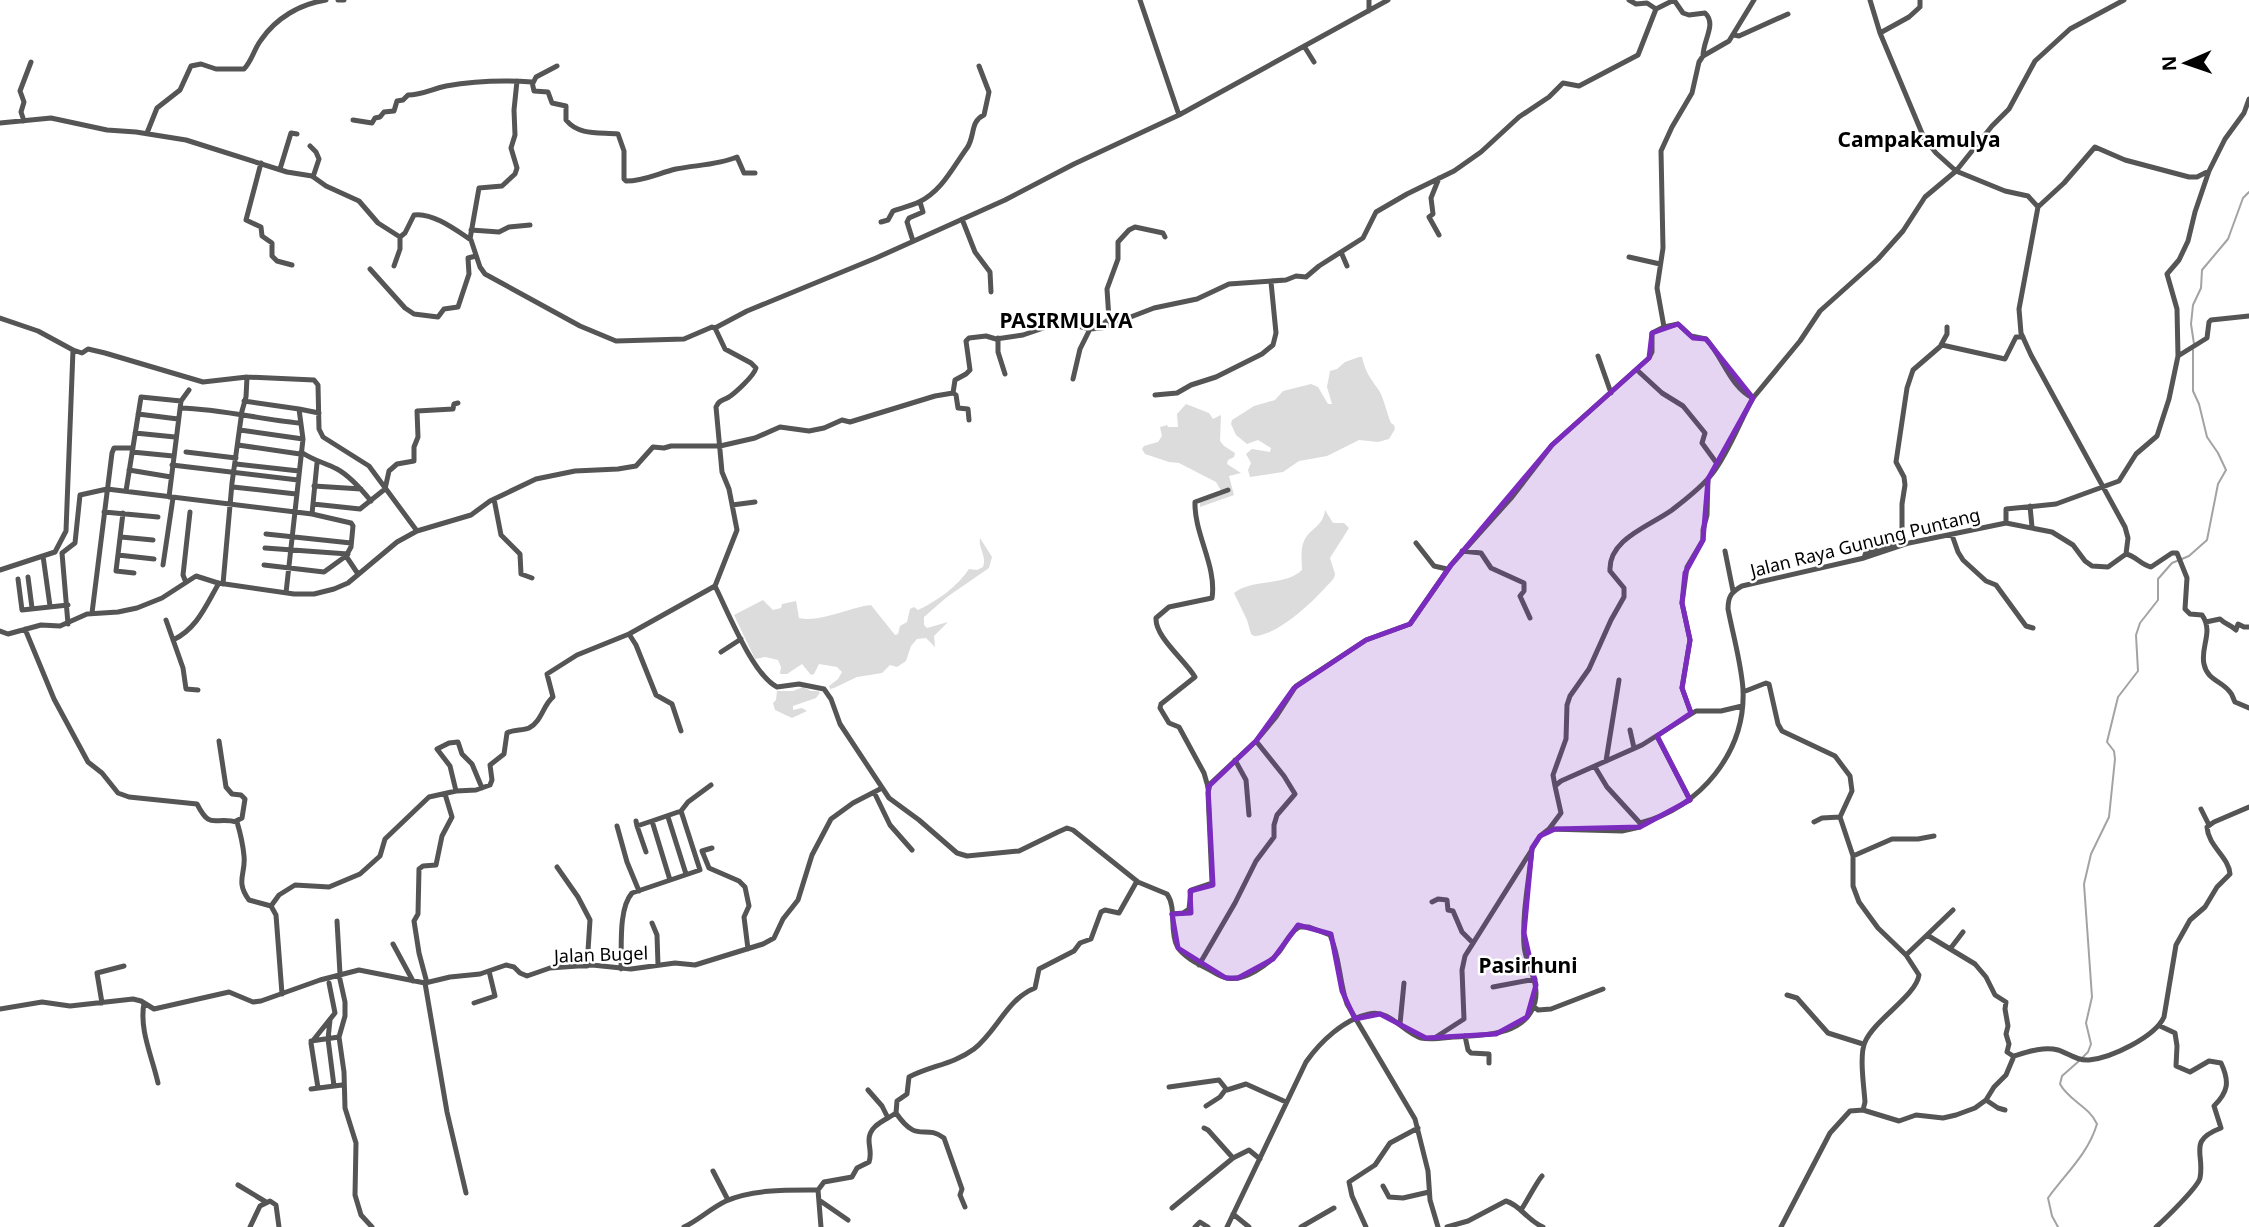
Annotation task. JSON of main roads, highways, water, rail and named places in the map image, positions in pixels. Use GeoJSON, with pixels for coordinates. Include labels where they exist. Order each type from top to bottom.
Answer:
{"type":"FeatureCollection","features":[{"type":"Feature","properties":{"kind":"waterway"},"geometry":{"type":"LineString","coordinates":[[2194,344],[2191,324],[2193,305],[2201,288],[2202,270],[2228,239],[2243,198],[2249,192]]}},
{"type":"Feature","properties":{"kind":"waterway"},"geometry":{"type":"LineString","coordinates":[[2083,1057],[2091,1044],[2086,1023],[2092,997],[2084,884],[2091,854],[2109,817],[2115,759],[2114,751],[2107,742],[2118,697],[2138,671],[2136,635],[2140,623],[2158,600],[2158,579],[2172,563],[2189,556],[2207,540],[2218,484],[2226,470],[2207,437],[2193,391],[2193,350]]}},
{"type":"Feature","properties":{"kind":"waterway"},"geometry":{"type":"LineString","coordinates":[[2058,1227],[2048,1198],[2082,1154],[2097,1124],[2060,1084],[2062,1076],[2079,1061]]}},
{"type":"Feature","properties":{"kind":"district","name":"Campakamulya"},"geometry":{"type":"Point","coordinates":[1919,139]}},
{"type":"Feature","properties":{"kind":"district","name":"PASIRMULYA"},"geometry":{"type":"Point","coordinates":[1066,320]}},
{"type":"Feature","properties":{"kind":"district","name":"Pasirhuni"},"geometry":{"type":"Point","coordinates":[1528,965]}}]}
